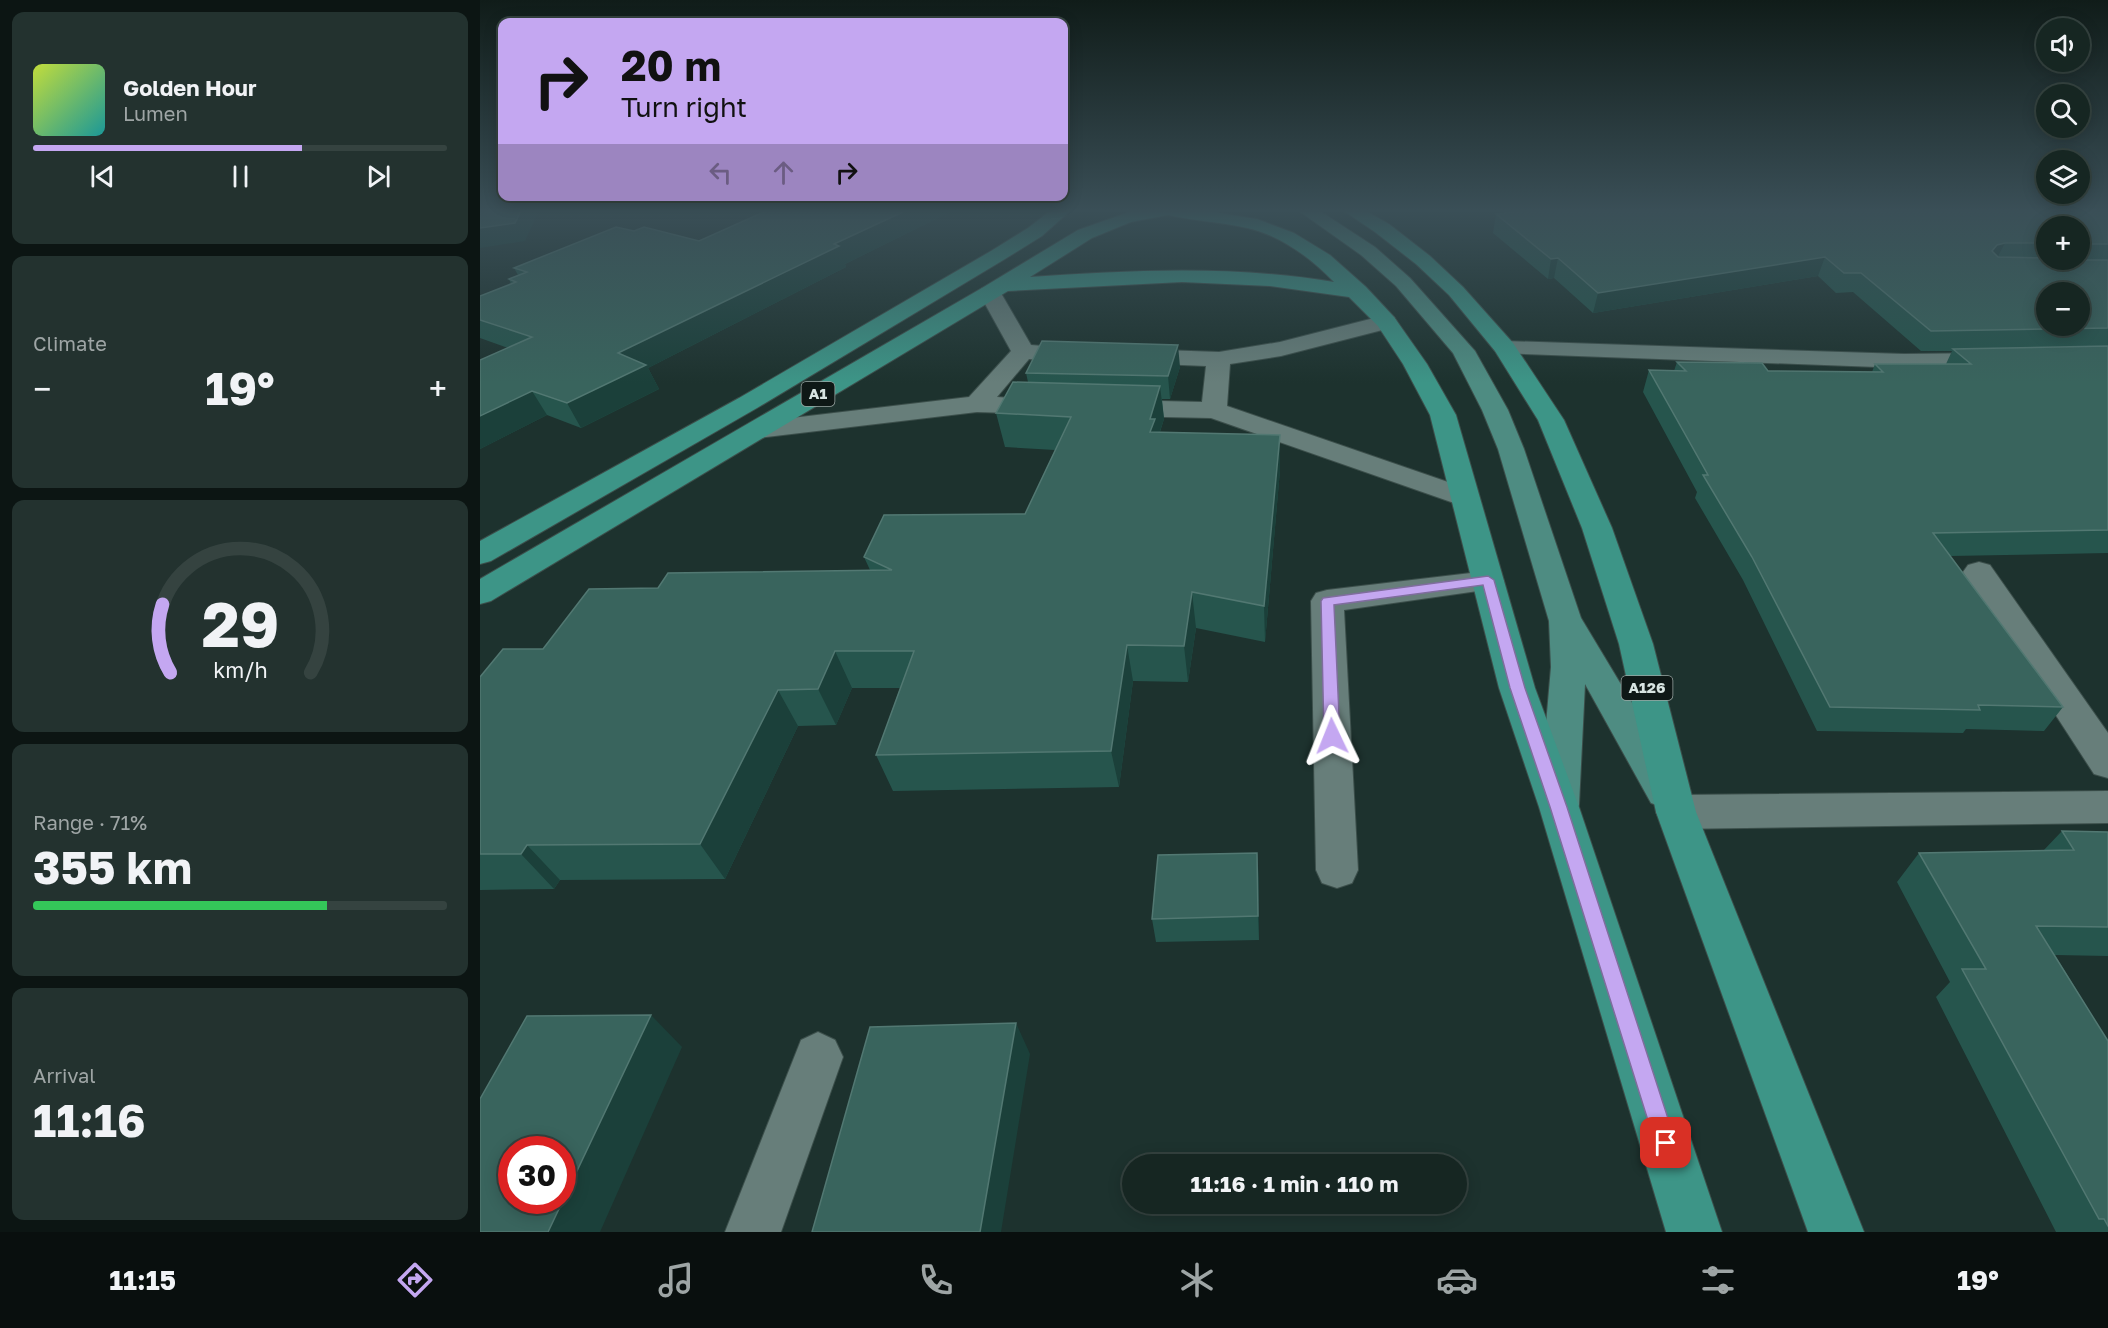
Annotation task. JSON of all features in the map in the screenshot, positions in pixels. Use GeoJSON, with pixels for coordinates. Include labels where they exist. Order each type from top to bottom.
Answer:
{"type":"FeatureCollection","features":[{"type":"Feature","properties":{"kind":"highway","name":"A1"},"geometry":{"type":"LineString","coordinates":[[480,554],[748,403],[975,268]]}},
{"type":"Feature","properties":{"kind":"highway","name":"A1"},"geometry":{"type":"LineString","coordinates":[[480,592],[1030,268]]}},
{"type":"Feature","properties":{"kind":"highway"},"geometry":{"type":"LineString","coordinates":[[1333,268],[1386,322],[1415,364],[1443,415],[1517,688],[1559,807],[1694,1232]]}},
{"type":"Feature","properties":{"kind":"highway","name":"A126"},"geometry":{"type":"LineString","coordinates":[[1432,268],[1456,291],[1505,348],[1551,420],[1597,528],[1636,644],[1676,812],[1836,1232]]}},
{"type":"Feature","properties":{"kind":"highway"},"geometry":{"type":"LineString","coordinates":[[996,289],[1180,274],[1251,278],[1328,286],[1358,292]]}},
{"type":"Feature","properties":{"kind":"main road"},"geometry":{"type":"LineString","coordinates":[[1388,268],[1403,282],[1463,351],[1496,410],[1564,618],[1676,812]]}},
{"type":"Feature","properties":{"kind":"main road"},"geometry":{"type":"LineString","coordinates":[[1559,807],[1568,667],[1564,618]]}},
{"type":"Feature","properties":{"kind":"street"},"geometry":{"type":"LineString","coordinates":[[996,289],[1023,352]]}},
{"type":"Feature","properties":{"kind":"street"},"geometry":{"type":"LineString","coordinates":[[1023,352],[1219,359],[1281,348],[1386,322]]}},
{"type":"Feature","properties":{"kind":"street"},"geometry":{"type":"LineString","coordinates":[[1505,348],[1904,361],[2017,359]]}},
{"type":"Feature","properties":{"kind":"street"},"geometry":{"type":"LineString","coordinates":[[977,404],[1023,352]]}},
{"type":"Feature","properties":{"kind":"street"},"geometry":{"type":"LineString","coordinates":[[1214,410],[1219,359]]}},
{"type":"Feature","properties":{"kind":"street"},"geometry":{"type":"LineString","coordinates":[[758,430],[977,404],[1214,410],[1464,497]]}},
{"type":"Feature","properties":{"kind":"street"},"geometry":{"type":"LineString","coordinates":[[1979,572],[2108,763]]}},
{"type":"Feature","properties":{"kind":"street"},"geometry":{"type":"LineString","coordinates":[[1337,870],[1327,601],[1488,580]]}},
{"type":"Feature","properties":{"kind":"street"},"geometry":{"type":"LineString","coordinates":[[1676,812],[2108,807]]}},
{"type":"Feature","properties":{"kind":"street"},"geometry":{"type":"LineString","coordinates":[[753,1232],[818,1057]]}},
{"type":"Feature","properties":{"kind":"building"},"geometry":{"type":"Polygon","coordinates":[[[516,268],[793,268],[618,353],[646,365],[567,403],[532,391],[480,416],[480,360],[532,337],[480,320],[480,296],[516,282],[509,279],[527,272],[516,268]]]}},
{"type":"Feature","properties":{"kind":"building"},"geometry":{"type":"Polygon","coordinates":[[[1570,268],[1753,268],[1598,293],[1570,268]]]}},
{"type":"Feature","properties":{"kind":"building"},"geometry":{"type":"Polygon","coordinates":[[[1839,268],[2108,268],[2108,328],[2090,328],[2090,282],[2036,282],[2036,329],[1931,331],[1861,273],[1844,273],[1839,268]]]}},
{"type":"Feature","properties":{"kind":"building"},"geometry":{"type":"Polygon","coordinates":[[[1042,341],[1178,345],[1168,376],[1026,373],[1042,341]]]}},
{"type":"Feature","properties":{"kind":"building"},"geometry":{"type":"Polygon","coordinates":[[[2108,346],[2108,530],[1933,533],[2063,707],[1978,705],[1980,710],[1830,707],[1752,557],[1703,475],[1708,475],[1649,370],[1686,371],[1677,362],[1762,363],[1768,371],[1883,372],[1875,364],[1971,364],[1953,349],[2108,346]]]}},
{"type":"Feature","properties":{"kind":"building"},"geometry":{"type":"Polygon","coordinates":[[[1013,382],[1160,386],[1150,419],[1155,419],[1150,432],[1280,435],[1264,606],[1192,592],[1184,646],[1127,645],[1111,751],[876,755],[914,651],[835,651],[818,689],[778,690],[700,844],[527,845],[521,854],[480,854],[480,677],[503,649],[543,649],[589,589],[658,588],[668,573],[892,570],[864,557],[884,515],[1025,514],[1071,417],[996,413],[1013,382]]]}},
{"type":"Feature","properties":{"kind":"building"},"geometry":{"type":"Polygon","coordinates":[[[2062,831],[2108,832],[2108,927],[2036,926],[2108,1041],[2108,1226],[2104,1219],[2099,1219],[1962,969],[1986,969],[1919,853],[2074,850],[2062,831]]]}},
{"type":"Feature","properties":{"kind":"building"},"geometry":{"type":"Polygon","coordinates":[[[1257,853],[1258,916],[1152,919],[1158,855],[1257,853]]]}},
{"type":"Feature","properties":{"kind":"building"},"geometry":{"type":"Polygon","coordinates":[[[651,1015],[576,1173],[576,1136],[498,1136],[498,1214],[557,1214],[548,1232],[480,1232],[480,1099],[527,1016],[651,1015]]]}},
{"type":"Feature","properties":{"kind":"building"},"geometry":{"type":"Polygon","coordinates":[[[1016,1023],[980,1232],[812,1232],[870,1027],[1016,1023]]]}},
{"type":"Feature","properties":{"kind":"route"},"geometry":{"type":"LineString","coordinates":[[1332,736],[1327,601],[1488,580],[1517,688],[1559,807],[1666,1143]]}}]}
